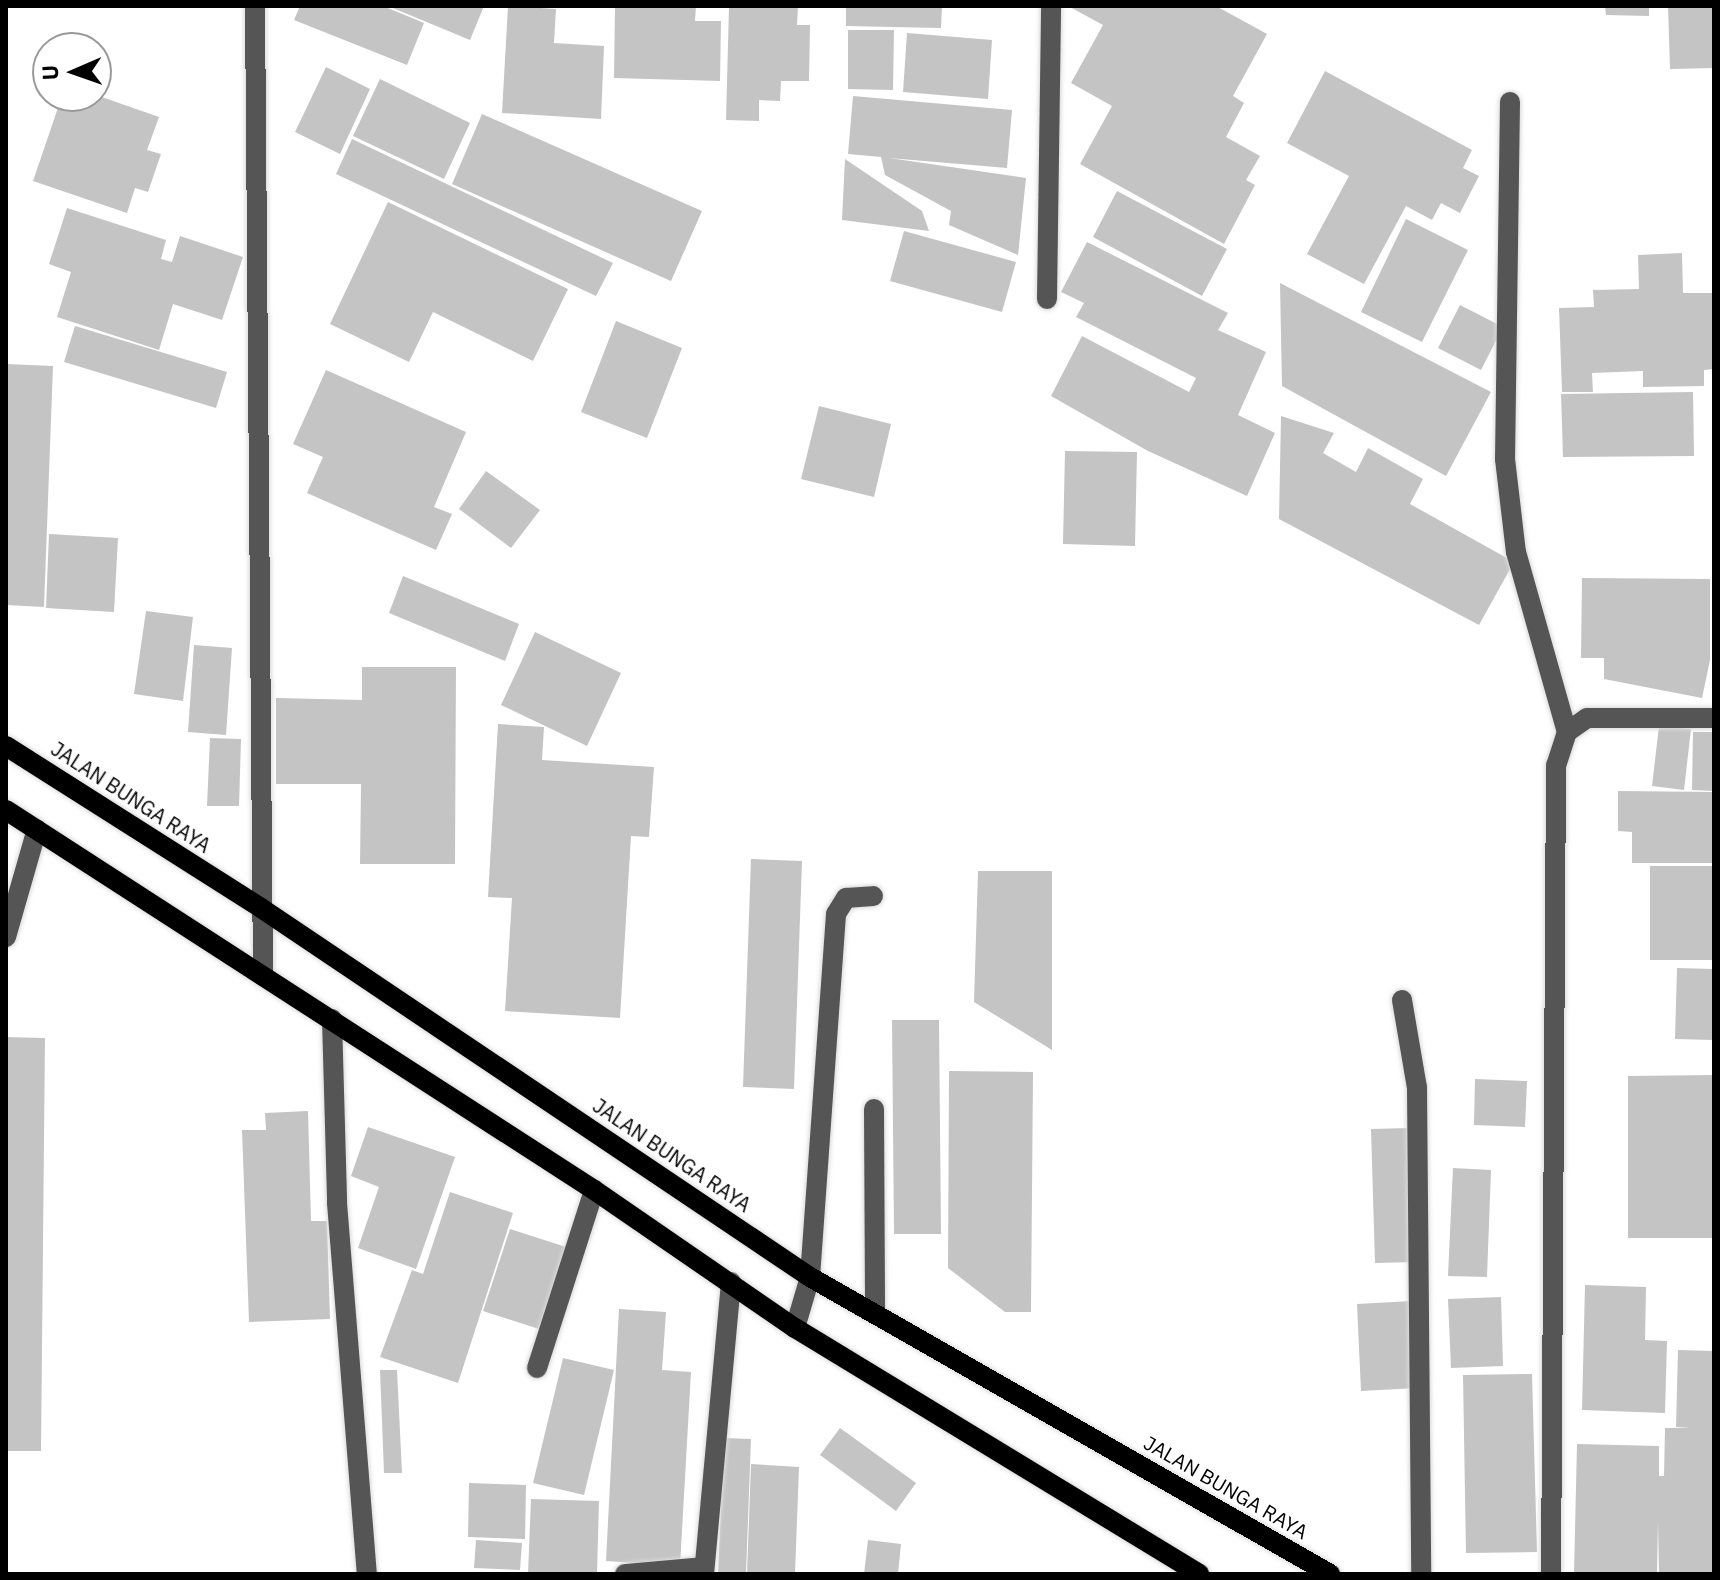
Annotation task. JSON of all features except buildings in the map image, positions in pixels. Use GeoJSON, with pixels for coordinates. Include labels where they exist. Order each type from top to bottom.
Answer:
{"type":"FeatureCollection","features":[{"type":"Feature","properties":{"kind":"main road","name":"JALAN BUNGA RAYA"},"geometry":{"type":"LineString","coordinates":[[6,746],[261,908],[810,1277],[1330,1574]]}},
{"type":"Feature","properties":{"kind":"main road"},"geometry":{"type":"LineString","coordinates":[[6,810],[594,1190],[795,1328],[1199,1574]]}},
{"type":"Feature","properties":{"kind":"street"},"geometry":{"type":"LineString","coordinates":[[255,6],[263,976]]}},
{"type":"Feature","properties":{"kind":"street"},"geometry":{"type":"LineString","coordinates":[[1047,299],[1051,6]]}},
{"type":"Feature","properties":{"kind":"street"},"geometry":{"type":"LineString","coordinates":[[1510,102],[1505,459],[1516,552],[1567,732],[1556,765],[1551,1574]]}},
{"type":"Feature","properties":{"kind":"street"},"geometry":{"type":"LineString","coordinates":[[1567,732],[1587,718],[1714,718]]}},
{"type":"Feature","properties":{"kind":"street"},"geometry":{"type":"LineString","coordinates":[[6,937],[37,829]]}},
{"type":"Feature","properties":{"kind":"street"},"geometry":{"type":"LineString","coordinates":[[795,1328],[810,1277],[836,914],[846,898],[873,896]]}},
{"type":"Feature","properties":{"kind":"street"},"geometry":{"type":"LineString","coordinates":[[1402,1000],[1417,1088],[1421,1574]]}},
{"type":"Feature","properties":{"kind":"street"},"geometry":{"type":"LineString","coordinates":[[332,1019],[337,1203],[367,1574]]}},
{"type":"Feature","properties":{"kind":"street"},"geometry":{"type":"LineString","coordinates":[[874,1109],[875,1312]]}},
{"type":"Feature","properties":{"kind":"street"},"geometry":{"type":"LineString","coordinates":[[537,1368],[594,1190]]}},
{"type":"Feature","properties":{"kind":"street"},"geometry":{"type":"LineString","coordinates":[[625,1574],[704,1571],[731,1282]]}}]}
